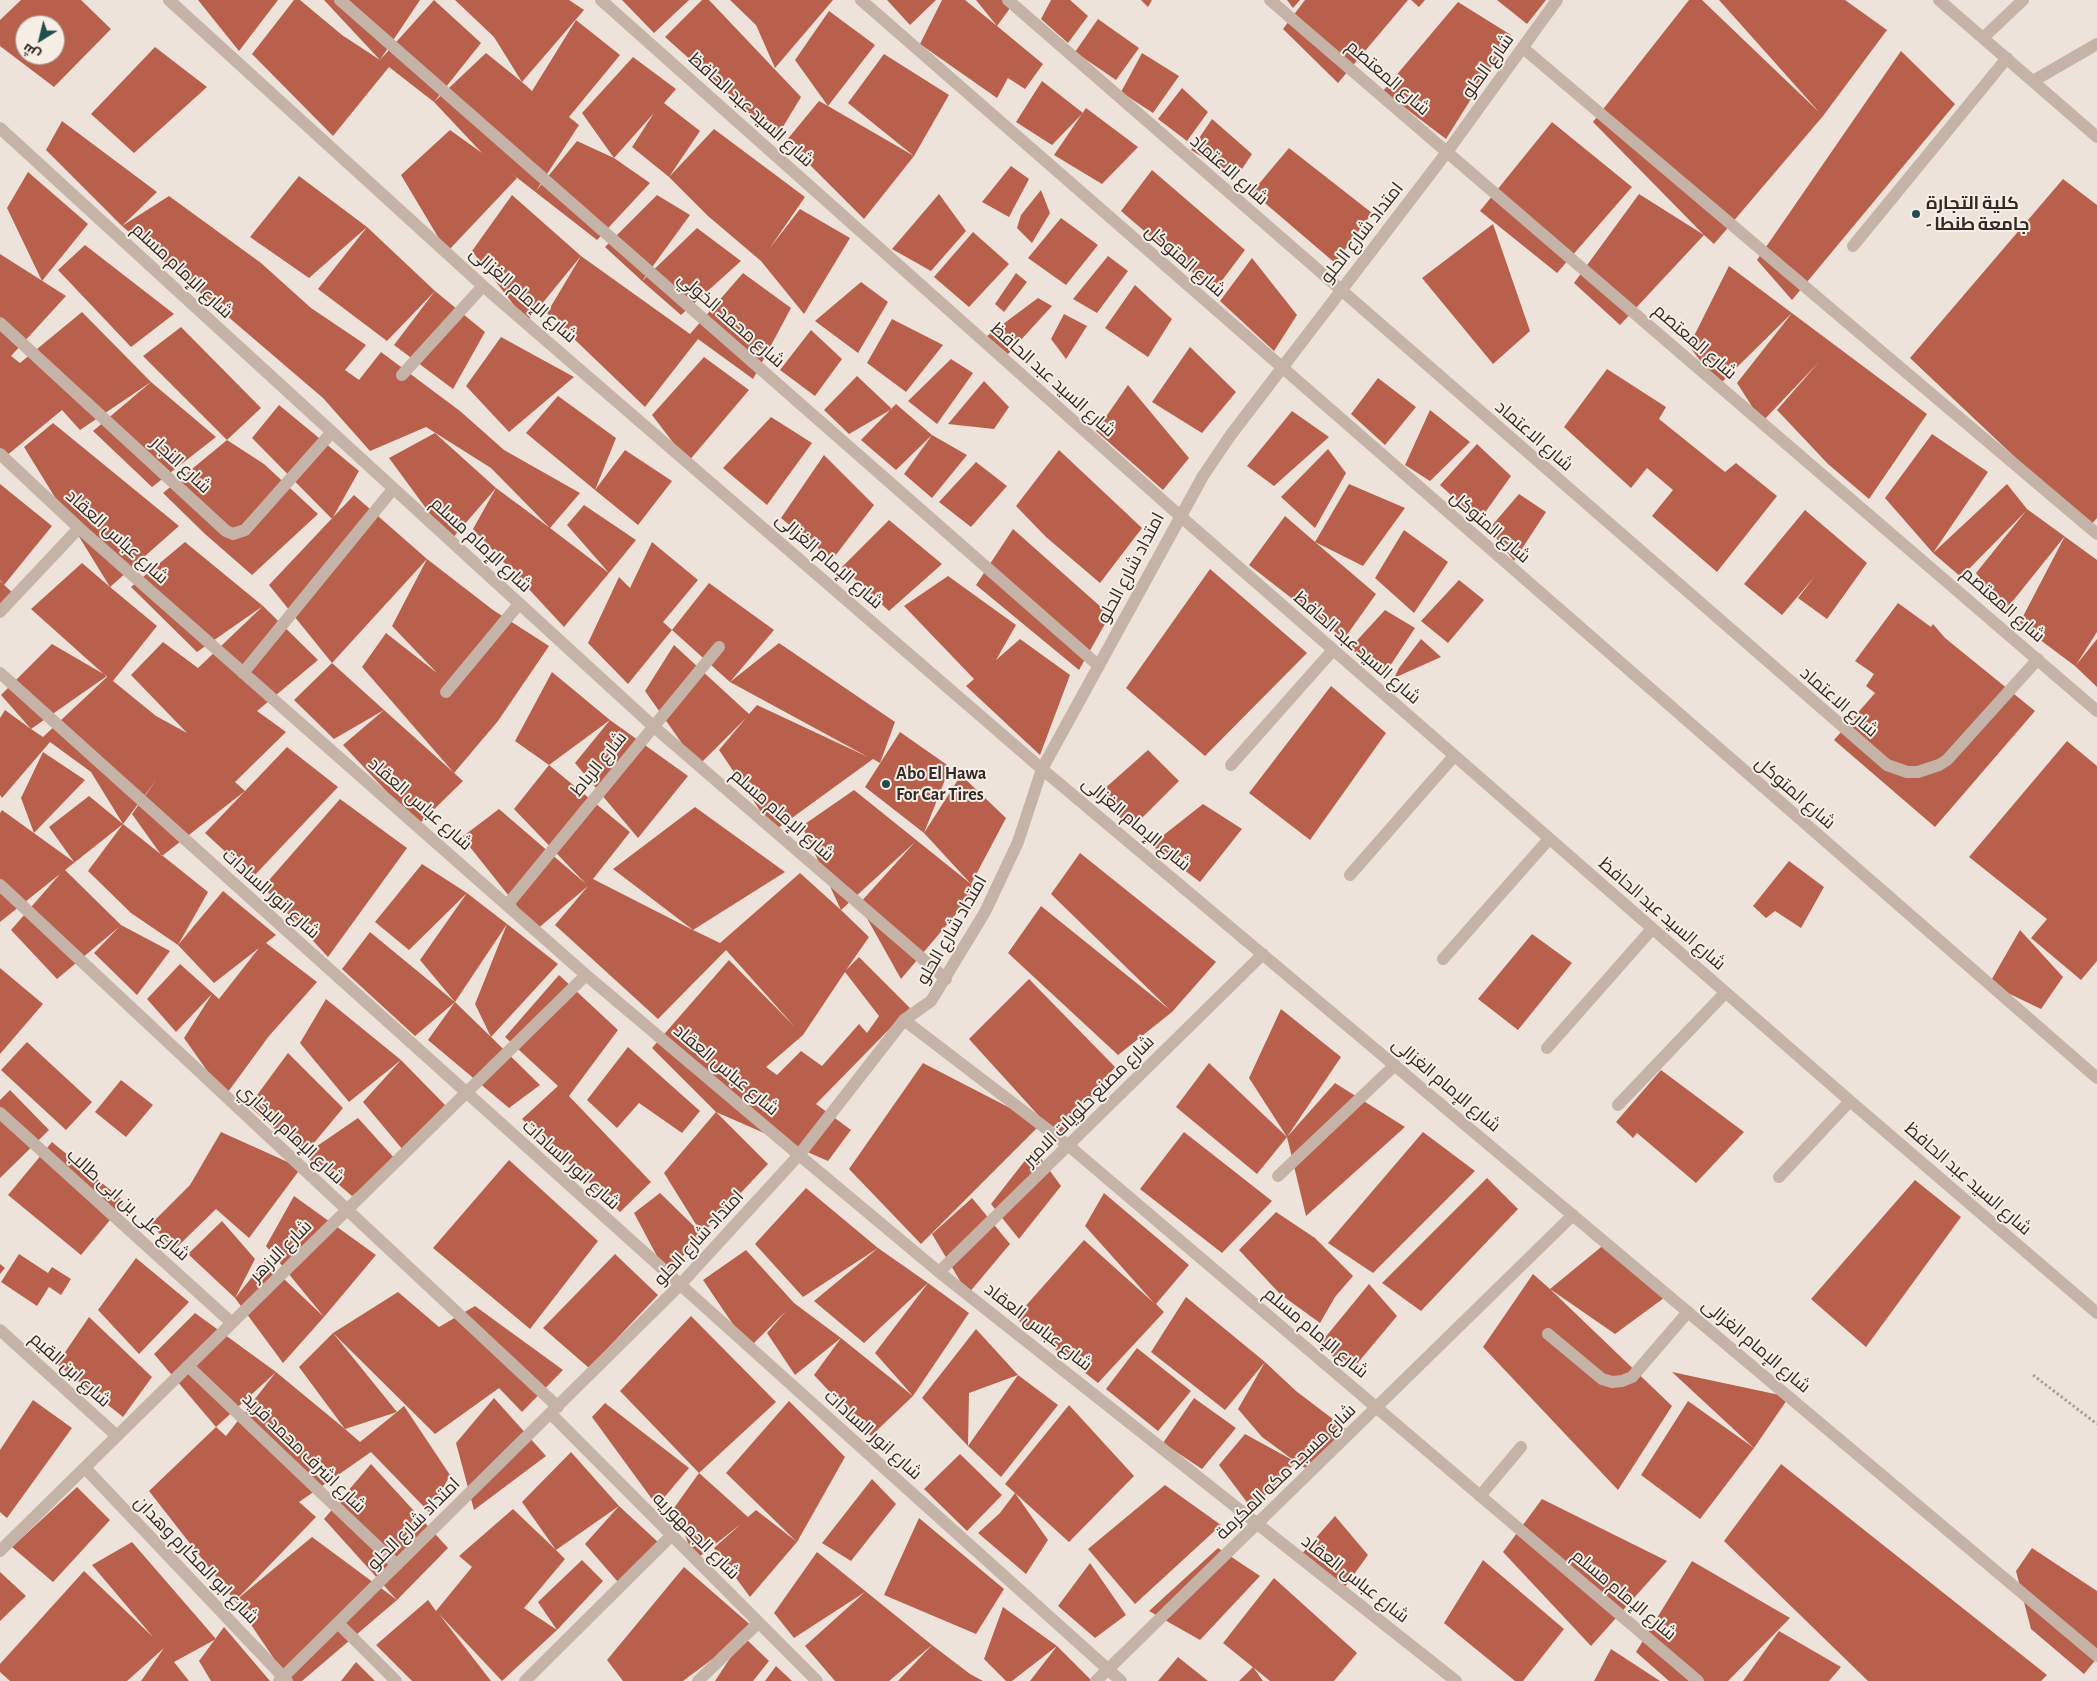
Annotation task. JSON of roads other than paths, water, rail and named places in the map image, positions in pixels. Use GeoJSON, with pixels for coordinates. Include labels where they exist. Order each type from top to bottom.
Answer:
{"type":"FeatureCollection","features":[{"type":"Feature","properties":{"kind":"street","name":"شارع الإمام الغزالى"},"geometry":{"type":"LineString","coordinates":[[169,0],[483,286],[1042,769],[2097,1656]]}},
{"type":"Feature","properties":{"kind":"street","name":"شارع محمد الخولي"},"geometry":{"type":"LineString","coordinates":[[340,0],[1098,666]]}},
{"type":"Feature","properties":{"kind":"street","name":"شارع السيد عبد الحافظ"},"geometry":{"type":"LineString","coordinates":[[601,0],[1179,515],[1850,1102],[2097,1314]]}},
{"type":"Feature","properties":{"kind":"street","name":"شارع المتوكل"},"geometry":{"type":"LineString","coordinates":[[861,0],[2097,1078]]}},
{"type":"Feature","properties":{"kind":"street","name":"شارع الاعتماد"},"geometry":{"type":"LineString","coordinates":[[1008,0],[1887,765],[1902,771],[1918,772],[1939,765],[1947,760],[2038,659]]}},
{"type":"Feature","properties":{"kind":"street","name":"شارع المعتصم"},"geometry":{"type":"LineString","coordinates":[[1270,0],[2097,711]]}},
{"type":"Feature","properties":{"kind":"street","name":"شارع الحلو"},"geometry":{"type":"LineString","coordinates":[[1447,152],[1557,0]]}},
{"type":"Feature","properties":{"kind":"street"},"geometry":{"type":"LineString","coordinates":[[1939,0],[2097,137]]}},
{"type":"Feature","properties":{"kind":"street"},"geometry":{"type":"LineString","coordinates":[[1983,38],[2023,0]]}},
{"type":"Feature","properties":{"kind":"street"},"geometry":{"type":"LineString","coordinates":[[2033,81],[2097,44]]}},
{"type":"Feature","properties":{"kind":"street"},"geometry":{"type":"LineString","coordinates":[[1523,48],[2097,534]]}},
{"type":"Feature","properties":{"kind":"street"},"geometry":{"type":"LineString","coordinates":[[1853,246],[2007,58]]}},
{"type":"Feature","properties":{"kind":"street","name":"شارع الإمام مسلم"},"geometry":{"type":"LineString","coordinates":[[0,128],[653,726],[946,979]]}},
{"type":"Feature","properties":{"kind":"street","name":"امتداد شارع الحلو"},"geometry":{"type":"LineString","coordinates":[[283,1680],[338,1623],[679,1286],[799,1155],[904,1020],[931,1001],[985,912],[1018,842],[1042,769],[1179,515],[1230,436],[1447,152]]}},
{"type":"Feature","properties":{"kind":"street"},"geometry":{"type":"LineString","coordinates":[[402,375],[483,286]]}},
{"type":"Feature","properties":{"kind":"street","name":"شارع النجار"},"geometry":{"type":"LineString","coordinates":[[0,323],[226,531],[233,534],[245,530],[332,432]]}},
{"type":"Feature","properties":{"kind":"street","name":"شارع عباس العقاد"},"geometry":{"type":"LineString","coordinates":[[0,454],[79,528],[508,904],[586,976],[939,1272],[1456,1681]]}},
{"type":"Feature","properties":{"kind":"street"},"geometry":{"type":"LineString","coordinates":[[244,673],[393,489]]}},
{"type":"Feature","properties":{"kind":"street"},"geometry":{"type":"LineString","coordinates":[[0,612],[79,528]]}},
{"type":"Feature","properties":{"kind":"street"},"geometry":{"type":"LineString","coordinates":[[446,692],[519,604]]}},
{"type":"Feature","properties":{"kind":"street","name":"شارع الرباط"},"geometry":{"type":"LineString","coordinates":[[508,904],[719,647]]}},
{"type":"Feature","properties":{"kind":"street"},"geometry":{"type":"LineString","coordinates":[[1231,765],[1333,650]]}},
{"type":"Feature","properties":{"kind":"street","name":"شارع انور السادات"},"geometry":{"type":"LineString","coordinates":[[0,673],[679,1286],[1121,1681]]}},
{"type":"Feature","properties":{"kind":"street"},"geometry":{"type":"LineString","coordinates":[[1350,875],[1454,756]]}},
{"type":"Feature","properties":{"kind":"street"},"geometry":{"type":"LineString","coordinates":[[1443,958],[1549,839]]}},
{"type":"Feature","properties":{"kind":"street","name":"شارع الإمام البخاري"},"geometry":{"type":"LineString","coordinates":[[0,886],[346,1210],[554,1410]]}},
{"type":"Feature","properties":{"kind":"street"},"geometry":{"type":"LineString","coordinates":[[1547,1048],[1652,929]]}},
{"type":"Feature","properties":{"kind":"street","name":"شارع مصنع حلويات الامير"},"geometry":{"type":"LineString","coordinates":[[939,1272],[1263,954]]}},
{"type":"Feature","properties":{"kind":"street","name":"شارع الازهر"},"geometry":{"type":"LineString","coordinates":[[2,1545],[117,1436],[586,976]]}},
{"type":"Feature","properties":{"kind":"street"},"geometry":{"type":"LineString","coordinates":[[1618,1105],[1725,993]]}},
{"type":"Feature","properties":{"kind":"street","name":"شارع الإمام مسلم"},"geometry":{"type":"LineString","coordinates":[[904,1020],[1069,1146],[1698,1681]]}},
{"type":"Feature","properties":{"kind":"street"},"geometry":{"type":"LineString","coordinates":[[1278,1176],[1395,1065]]}},
{"type":"Feature","properties":{"kind":"street"},"geometry":{"type":"LineString","coordinates":[[1779,1177],[1850,1102]]}},
{"type":"Feature","properties":{"kind":"street","name":"شارع على بن ابى طالب"},"geometry":{"type":"LineString","coordinates":[[0,1113],[232,1323]]}},
{"type":"Feature","properties":{"kind":"street","name":"شارع مسجد مكه المكرمة"},"geometry":{"type":"LineString","coordinates":[[1096,1681],[1573,1214]]}},
{"type":"Feature","properties":{"kind":"street"},"geometry":{"type":"LineString","coordinates":[[1548,1334],[1602,1379],[1612,1382],[1622,1381],[1632,1377],[1688,1312]]}},
{"type":"Feature","properties":{"kind":"street","name":"شارع ابن القيم"},"geometry":{"type":"LineString","coordinates":[[0,1330],[117,1436]]}},
{"type":"Feature","properties":{"kind":"street","name":"شارع اشرف محمد فريد"},"geometry":{"type":"LineString","coordinates":[[188,1366],[397,1565]]}},
{"type":"Feature","properties":{"kind":"street","name":"شارع الجمهوريه"},"geometry":{"type":"LineString","coordinates":[[554,1410],[671,1536],[816,1681]]}},
{"type":"Feature","properties":{"kind":"street"},"geometry":{"type":"LineString","coordinates":[[1480,1496],[1520,1447]]}},
{"type":"Feature","properties":{"kind":"street","name":"شارع ابو المكارم وهدان"},"geometry":{"type":"LineString","coordinates":[[84,1468],[283,1680]]}},
{"type":"Feature","properties":{"kind":"street"},"geometry":{"type":"LineString","coordinates":[[524,1681],[671,1536]]}},
{"type":"Feature","properties":{"kind":"street"},"geometry":{"type":"LineString","coordinates":[[338,1623],[396,1681]]}},
{"type":"Feature","properties":{"kind":"street"},"geometry":{"type":"LineString","coordinates":[[698,1681],[758,1623]]}},
{"type":"Feature","properties":{"kind":"place","name":"كلية التجارة - جامعة طنطا"},"geometry":{"type":"Point","coordinates":[1916,214]}},
{"type":"Feature","properties":{"kind":"place","name":"Abo El Hawa For Car Tires"},"geometry":{"type":"Point","coordinates":[886,784]}}]}
